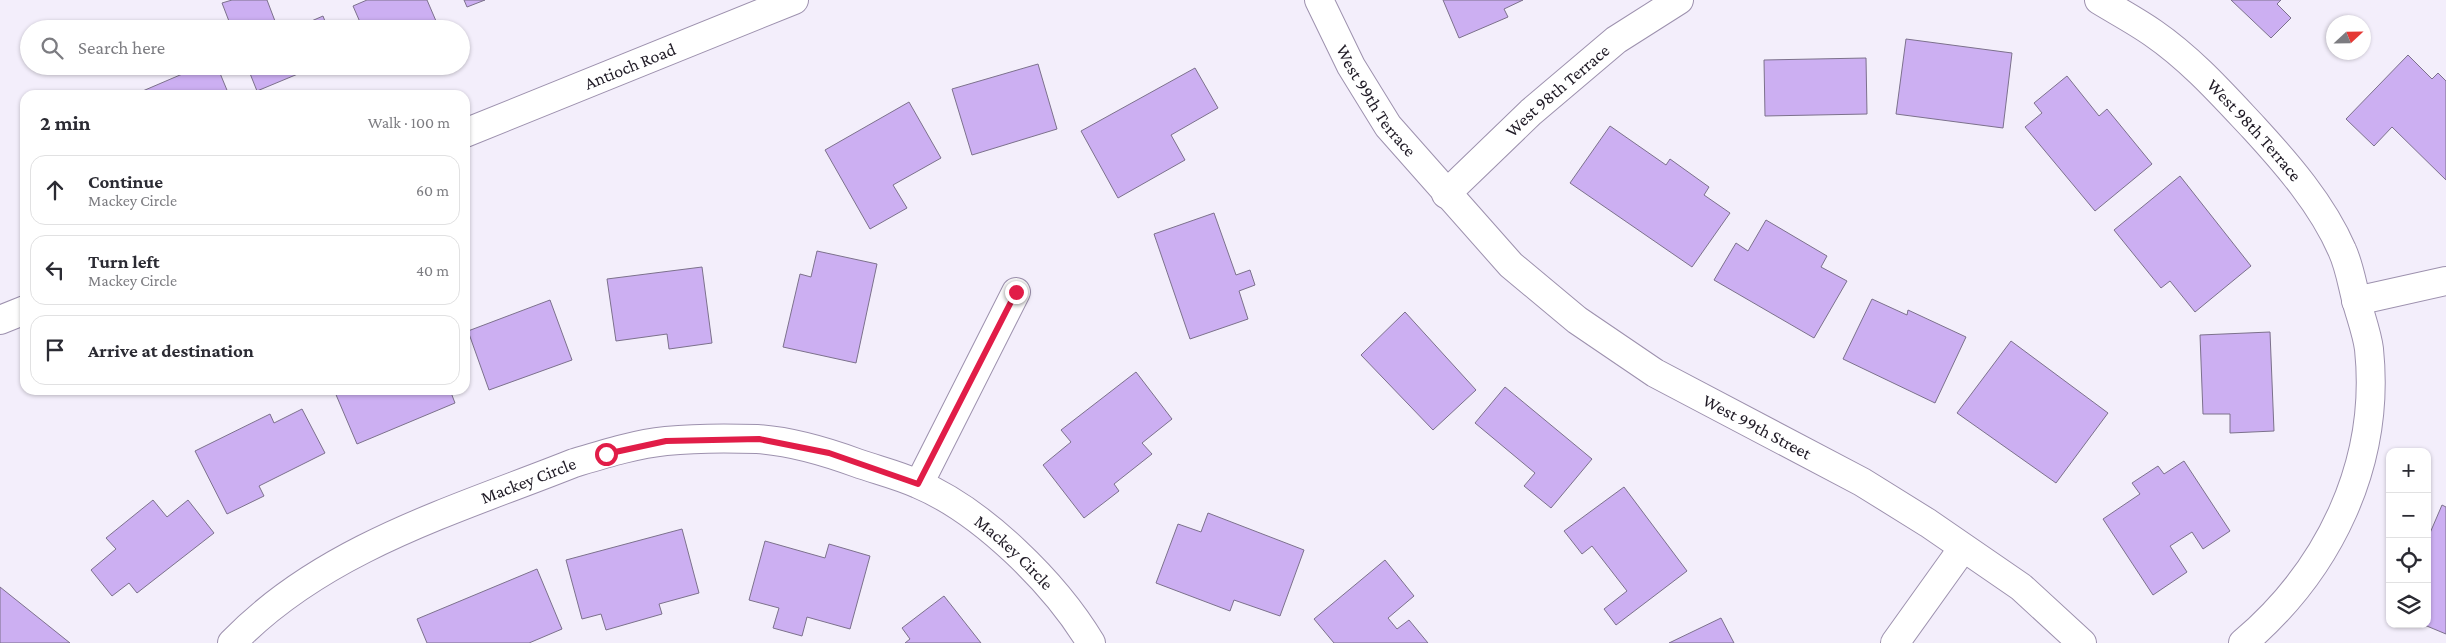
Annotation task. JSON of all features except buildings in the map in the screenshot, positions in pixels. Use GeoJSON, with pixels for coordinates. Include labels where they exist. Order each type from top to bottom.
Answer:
{"type":"FeatureCollection","features":[{"type":"Feature","properties":{"kind":"street","name":"Antioch Road"},"geometry":{"type":"LineString","coordinates":[[470,131],[794,0]]}},
{"type":"Feature","properties":{"kind":"street","name":"West 99th Terrace"},"geometry":{"type":"LineString","coordinates":[[1319,0],[1351,66],[1388,126],[1446,194]]}},
{"type":"Feature","properties":{"kind":"street","name":"West 98th Terrace"},"geometry":{"type":"LineString","coordinates":[[1446,194],[1531,112],[1616,40],[1679,0]]}},
{"type":"Feature","properties":{"kind":"street","name":"West 98th Terrace"},"geometry":{"type":"LineString","coordinates":[[2099,0],[2153,33],[2205,75],[2280,157],[2323,213],[2343,251],[2369,347],[2370,384],[2366,436],[2359,470],[2348,503],[2331,538],[2293,595],[2243,643]]}},
{"type":"Feature","properties":{"kind":"street","name":"West 99th Street"},"geometry":{"type":"LineString","coordinates":[[1446,194],[1511,266],[1577,320],[1655,373],[1862,482],[2021,587],[2082,643]]}},
{"type":"Feature","properties":{"kind":"street"},"geometry":{"type":"LineString","coordinates":[[2356,301],[2446,282]]}},
{"type":"Feature","properties":{"kind":"street"},"geometry":{"type":"LineString","coordinates":[[918,484],[1016,292]]}},
{"type":"Feature","properties":{"kind":"street"},"geometry":{"type":"LineString","coordinates":[[0,320],[20,312]]}},
{"type":"Feature","properties":{"kind":"street","name":"Mackey Circle"},"geometry":{"type":"LineString","coordinates":[[232,643],[247,628],[316,574],[370,545],[574,463],[666,441],[759,439],[829,453],[918,484],[962,509],[1016,552],[1054,591],[1076,618],[1091,643]]}},
{"type":"Feature","properties":{"kind":"street"},"geometry":{"type":"LineString","coordinates":[[1895,643],[1963,548]]}},
{"type":"Feature","properties":{"kind":"route"},"geometry":{"type":"LineString","coordinates":[[606,454],[666,441],[759,439],[829,453],[918,484],[1016,292]]}}]}
